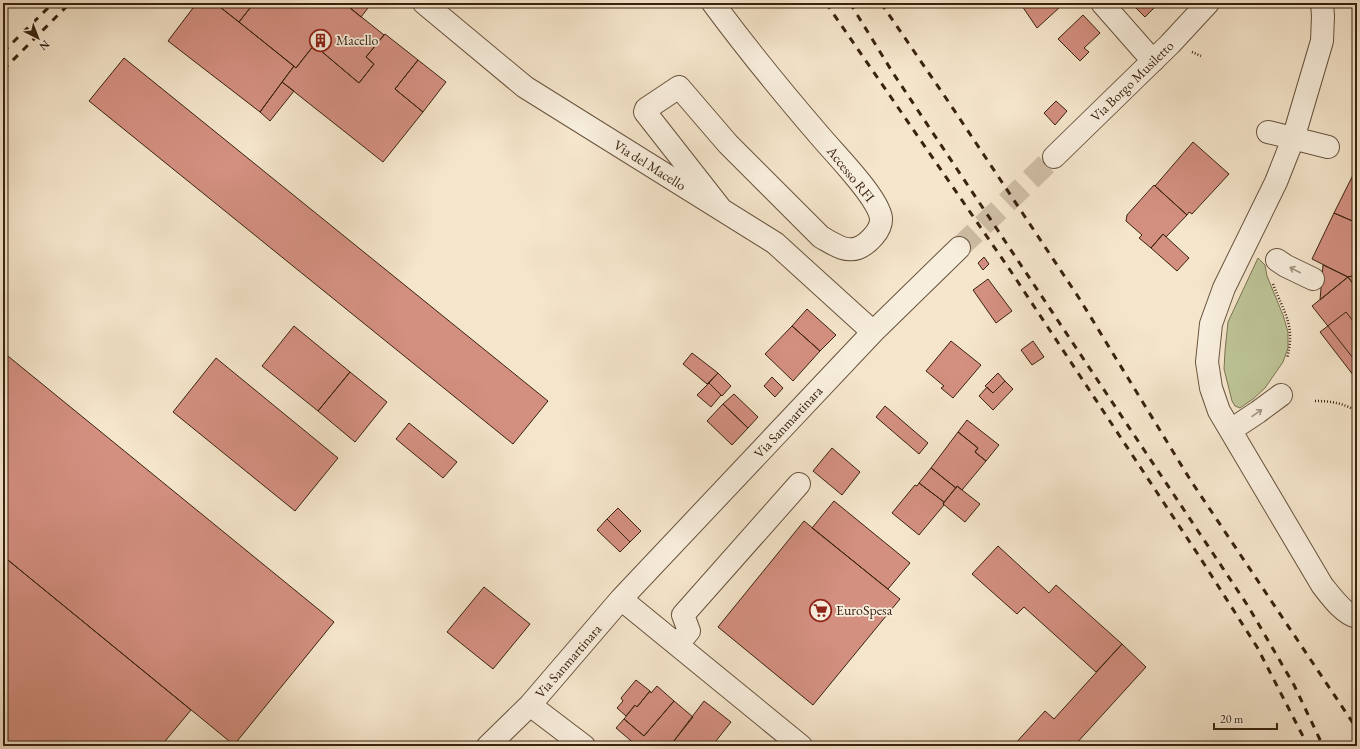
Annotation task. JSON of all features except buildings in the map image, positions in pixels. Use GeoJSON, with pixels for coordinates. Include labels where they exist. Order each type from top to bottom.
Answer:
{"type":"FeatureCollection","features":[{"type":"Feature","properties":{"kind":"street","name":"Via del Macello"},"geometry":{"type":"LineString","coordinates":[[424,3],[525,87],[775,243],[873,332]]}},
{"type":"Feature","properties":{"kind":"street","name":"Accesso RFI"},"geometry":{"type":"LineString","coordinates":[[713,3],[741,41],[819,136],[860,182],[876,205],[881,219],[878,231],[867,242],[858,248],[845,249],[821,237],[728,144],[679,87],[646,109],[645,112],[721,209]]}},
{"type":"Feature","properties":{"kind":"street"},"geometry":{"type":"LineString","coordinates":[[1102,3],[1153,62]]}},
{"type":"Feature","properties":{"kind":"street","name":"Via Borgo Musiletto"},"geometry":{"type":"LineString","coordinates":[[1054,157],[1153,62],[1208,3]]}},
{"type":"Feature","properties":{"kind":"street"},"geometry":{"type":"LineString","coordinates":[[1322,3],[1322,41],[1293,139],[1276,182],[1224,288],[1211,324],[1207,362],[1211,388],[1219,411],[1322,585],[1336,603],[1353,617],[1357,618]]}},
{"type":"Feature","properties":{"kind":"street"},"geometry":{"type":"LineString","coordinates":[[1268,132],[1328,147]]}},
{"type":"Feature","properties":{"kind":"street","name":"Via Sanmartinara"},"geometry":{"type":"LineString","coordinates":[[488,746],[530,705],[622,599],[873,332],[959,248]]}},
{"type":"Feature","properties":{"kind":"street"},"geometry":{"type":"LineString","coordinates":[[1277,260],[1313,279]]}},
{"type":"Feature","properties":{"kind":"street"},"geometry":{"type":"LineString","coordinates":[[1231,430],[1281,395]]}},
{"type":"Feature","properties":{"kind":"street"},"geometry":{"type":"LineString","coordinates":[[677,645],[689,631],[683,615],[799,484]]}},
{"type":"Feature","properties":{"kind":"street"},"geometry":{"type":"LineString","coordinates":[[622,599],[801,746]]}},
{"type":"Feature","properties":{"kind":"street","name":"Via Sanmartinara"},"geometry":{"type":"LineString","coordinates":[[530,705],[584,746]]}},
{"type":"Feature","properties":{"kind":"path"},"geometry":{"type":"LineString","coordinates":[[1315,401],[1331,401],[1353,409],[1357,412]]}},
{"type":"Feature","properties":{"kind":"green space"},"geometry":{"type":"Polygon","coordinates":[[[1258,258],[1265,265],[1267,276],[1283,315],[1288,332],[1288,348],[1283,362],[1265,388],[1240,408],[1235,406],[1232,401],[1224,369],[1228,322],[1258,258]]]}},
{"type":"Feature","properties":{"kind":"tunnel"},"geometry":{"type":"LineString","coordinates":[[959,248],[1054,157]]}},
{"type":"Feature","properties":{"kind":"railway"},"geometry":{"type":"LineString","coordinates":[[3,52],[53,3]]}},
{"type":"Feature","properties":{"kind":"railway"},"geometry":{"type":"LineString","coordinates":[[3,70],[70,3]]}},
{"type":"Feature","properties":{"kind":"railway"},"geometry":{"type":"LineString","coordinates":[[826,3],[1010,270],[1199,556],[1257,647],[1308,746]]}},
{"type":"Feature","properties":{"kind":"railway"},"geometry":{"type":"LineString","coordinates":[[850,3],[893,73],[1248,606],[1294,685],[1323,746]]}},
{"type":"Feature","properties":{"kind":"railway"},"geometry":{"type":"LineString","coordinates":[[881,3],[1079,298],[1191,481],[1357,729]]}},
{"type":"Feature","properties":{"kind":"place","name":"Macello"},"geometry":{"type":"Point","coordinates":[321,40]}},
{"type":"Feature","properties":{"kind":"place","name":"EuroSpesa"},"geometry":{"type":"Point","coordinates":[820,610]}}]}
